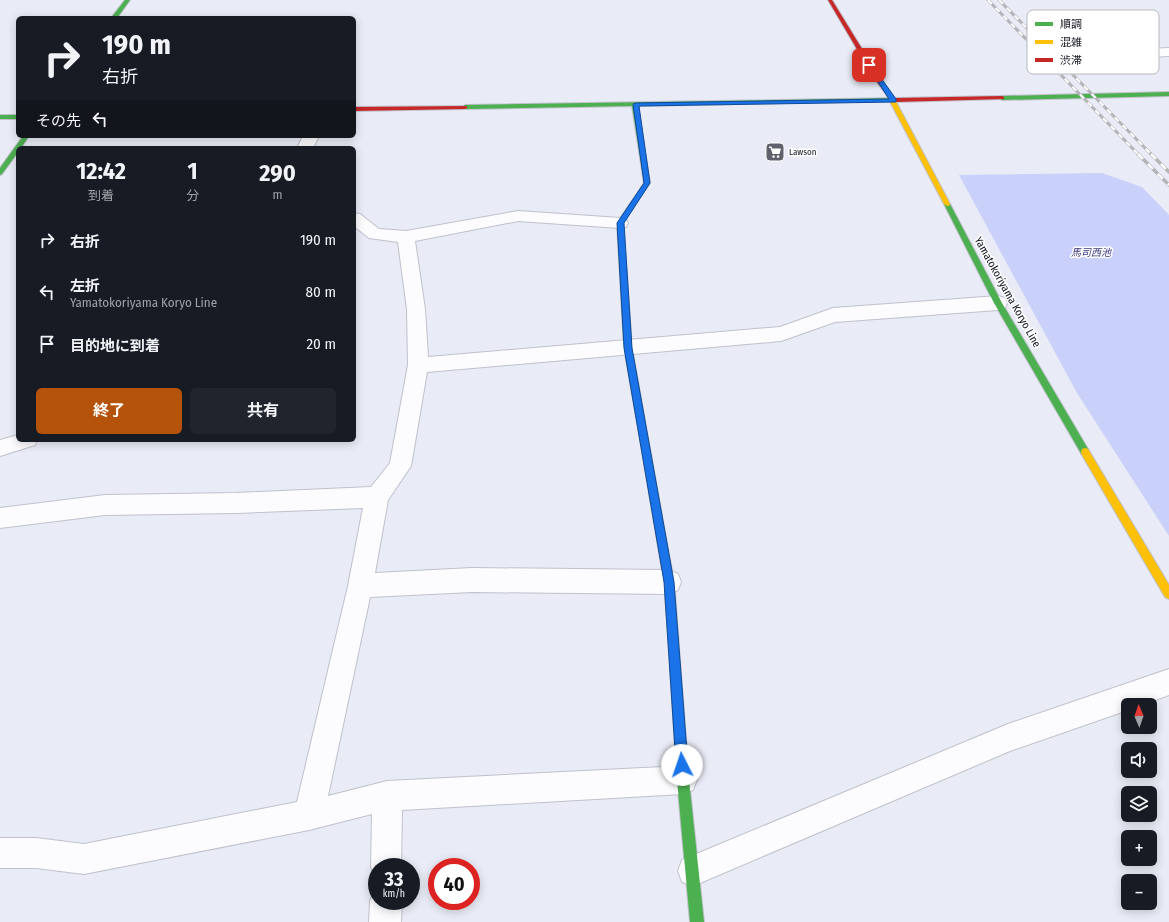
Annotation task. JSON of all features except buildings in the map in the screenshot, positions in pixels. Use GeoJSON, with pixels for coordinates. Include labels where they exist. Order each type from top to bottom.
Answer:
{"type":"FeatureCollection","features":[{"type":"Feature","properties":{"kind":"street"},"geometry":{"type":"LineString","coordinates":[[116,16],[128,0]]}},
{"type":"Feature","properties":{"kind":"street","name":"Yamatokoriyama Koryo Line"},"geometry":{"type":"LineString","coordinates":[[830,0],[877,78],[894,100],[998,303],[1169,594]]}},
{"type":"Feature","properties":{"kind":"street"},"geometry":{"type":"LineString","coordinates":[[1159,52],[1169,52]]}},
{"type":"Feature","properties":{"kind":"street"},"geometry":{"type":"LineString","coordinates":[[356,109],[1169,94]]}},
{"type":"Feature","properties":{"kind":"street"},"geometry":{"type":"LineString","coordinates":[[636,104],[647,183],[620,223],[628,348],[669,582],[683,780],[697,922]]}},
{"type":"Feature","properties":{"kind":"street"},"geometry":{"type":"LineString","coordinates":[[0,117],[16,117]]}},
{"type":"Feature","properties":{"kind":"street"},"geometry":{"type":"LineString","coordinates":[[0,173],[16,150]]}},
{"type":"Feature","properties":{"kind":"street"},"geometry":{"type":"LineString","coordinates":[[356,220],[375,234],[406,237],[518,216],[620,223]]}},
{"type":"Feature","properties":{"kind":"street"},"geometry":{"type":"LineString","coordinates":[[309,815],[360,586],[377,497],[400,466],[418,365],[416,309],[406,237]]}},
{"type":"Feature","properties":{"kind":"street"},"geometry":{"type":"LineString","coordinates":[[418,365],[781,334],[833,315],[998,303]]}},
{"type":"Feature","properties":{"kind":"street"},"geometry":{"type":"LineString","coordinates":[[0,518],[105,505],[236,503],[377,497]]}},
{"type":"Feature","properties":{"kind":"street"},"geometry":{"type":"LineString","coordinates":[[360,586],[472,580],[669,582]]}},
{"type":"Feature","properties":{"kind":"street"},"geometry":{"type":"LineString","coordinates":[[693,871],[1008,738],[1169,682]]}},
{"type":"Feature","properties":{"kind":"street"},"geometry":{"type":"LineString","coordinates":[[0,853],[36,853],[84,860],[309,815],[387,796],[683,780]]}},
{"type":"Feature","properties":{"kind":"street"},"geometry":{"type":"LineString","coordinates":[[386,858],[387,796]]}},
{"type":"Feature","properties":{"kind":"street"},"geometry":{"type":"LineString","coordinates":[[385,922],[386,910]]}},
{"type":"Feature","properties":{"kind":"lane"},"geometry":{"type":"LineString","coordinates":[[0,448],[21,442]]}},
{"type":"Feature","properties":{"kind":"water","name":"馬司西池"},"geometry":{"type":"Polygon","coordinates":[[[1102,173],[1142,187],[1169,215],[1169,536],[1077,393],[959,175],[1102,173]]]}},
{"type":"Feature","properties":{"kind":"railway"},"geometry":{"type":"LineString","coordinates":[[988,0],[1027,40]]}},
{"type":"Feature","properties":{"kind":"railway"},"geometry":{"type":"LineString","coordinates":[[999,0],[1027,28]]}},
{"type":"Feature","properties":{"kind":"railway"},"geometry":{"type":"LineString","coordinates":[[1060,74],[1139,155]]}},
{"type":"Feature","properties":{"kind":"railway"},"geometry":{"type":"LineString","coordinates":[[1072,74],[1152,155]]}},
{"type":"Feature","properties":{"kind":"railway"},"geometry":{"type":"LineString","coordinates":[[1139,155],[1169,185]]}},
{"type":"Feature","properties":{"kind":"railway"},"geometry":{"type":"LineString","coordinates":[[1152,155],[1169,172]]}},
{"type":"Feature","properties":{"kind":"traffic: fast"},"geometry":{"type":"LineString","coordinates":[[116,16],[128,0]]}},
{"type":"Feature","properties":{"kind":"traffic: fast"},"geometry":{"type":"LineString","coordinates":[[1002,98],[1169,94]]}},
{"type":"Feature","properties":{"kind":"traffic: fast"},"geometry":{"type":"LineString","coordinates":[[465,107],[896,100]]}},
{"type":"Feature","properties":{"kind":"traffic: fast"},"geometry":{"type":"LineString","coordinates":[[635,104],[647,183],[620,223],[628,348],[642,427]]}},
{"type":"Feature","properties":{"kind":"traffic: fast"},"geometry":{"type":"LineString","coordinates":[[0,117],[16,117]]}},
{"type":"Feature","properties":{"kind":"traffic: fast"},"geometry":{"type":"LineString","coordinates":[[19,146],[25,138]]}},
{"type":"Feature","properties":{"kind":"traffic: fast"},"geometry":{"type":"LineString","coordinates":[[0,173],[16,150]]}},
{"type":"Feature","properties":{"kind":"traffic: fast"},"geometry":{"type":"LineString","coordinates":[[947,204],[998,303],[1085,452]]}},
{"type":"Feature","properties":{"kind":"traffic: fast"},"geometry":{"type":"LineString","coordinates":[[673,634],[683,780],[697,922]]}},
{"type":"Feature","properties":{"kind":"traffic: slow"},"geometry":{"type":"LineString","coordinates":[[890,96],[947,204]]}},
{"type":"Feature","properties":{"kind":"traffic: slow"},"geometry":{"type":"LineString","coordinates":[[642,427],[669,582],[673,634]]}},
{"type":"Feature","properties":{"kind":"traffic: slow"},"geometry":{"type":"LineString","coordinates":[[1085,452],[1169,594]]}},
{"type":"Feature","properties":{"kind":"traffic: jam"},"geometry":{"type":"LineString","coordinates":[[830,0],[877,78],[890,96]]}},
{"type":"Feature","properties":{"kind":"traffic: jam"},"geometry":{"type":"LineString","coordinates":[[896,100],[1002,98]]}},
{"type":"Feature","properties":{"kind":"traffic: jam"},"geometry":{"type":"LineString","coordinates":[[356,109],[465,107]]}},
{"type":"Feature","properties":{"kind":"place","name":"Lawson"},"geometry":{"type":"Point","coordinates":[775,152]}},
{"type":"Feature","properties":{"kind":"route"},"geometry":{"type":"LineString","coordinates":[[682,765],[669,582],[628,348],[620,223],[647,183],[636,104],[894,100],[869,65]]}}]}
